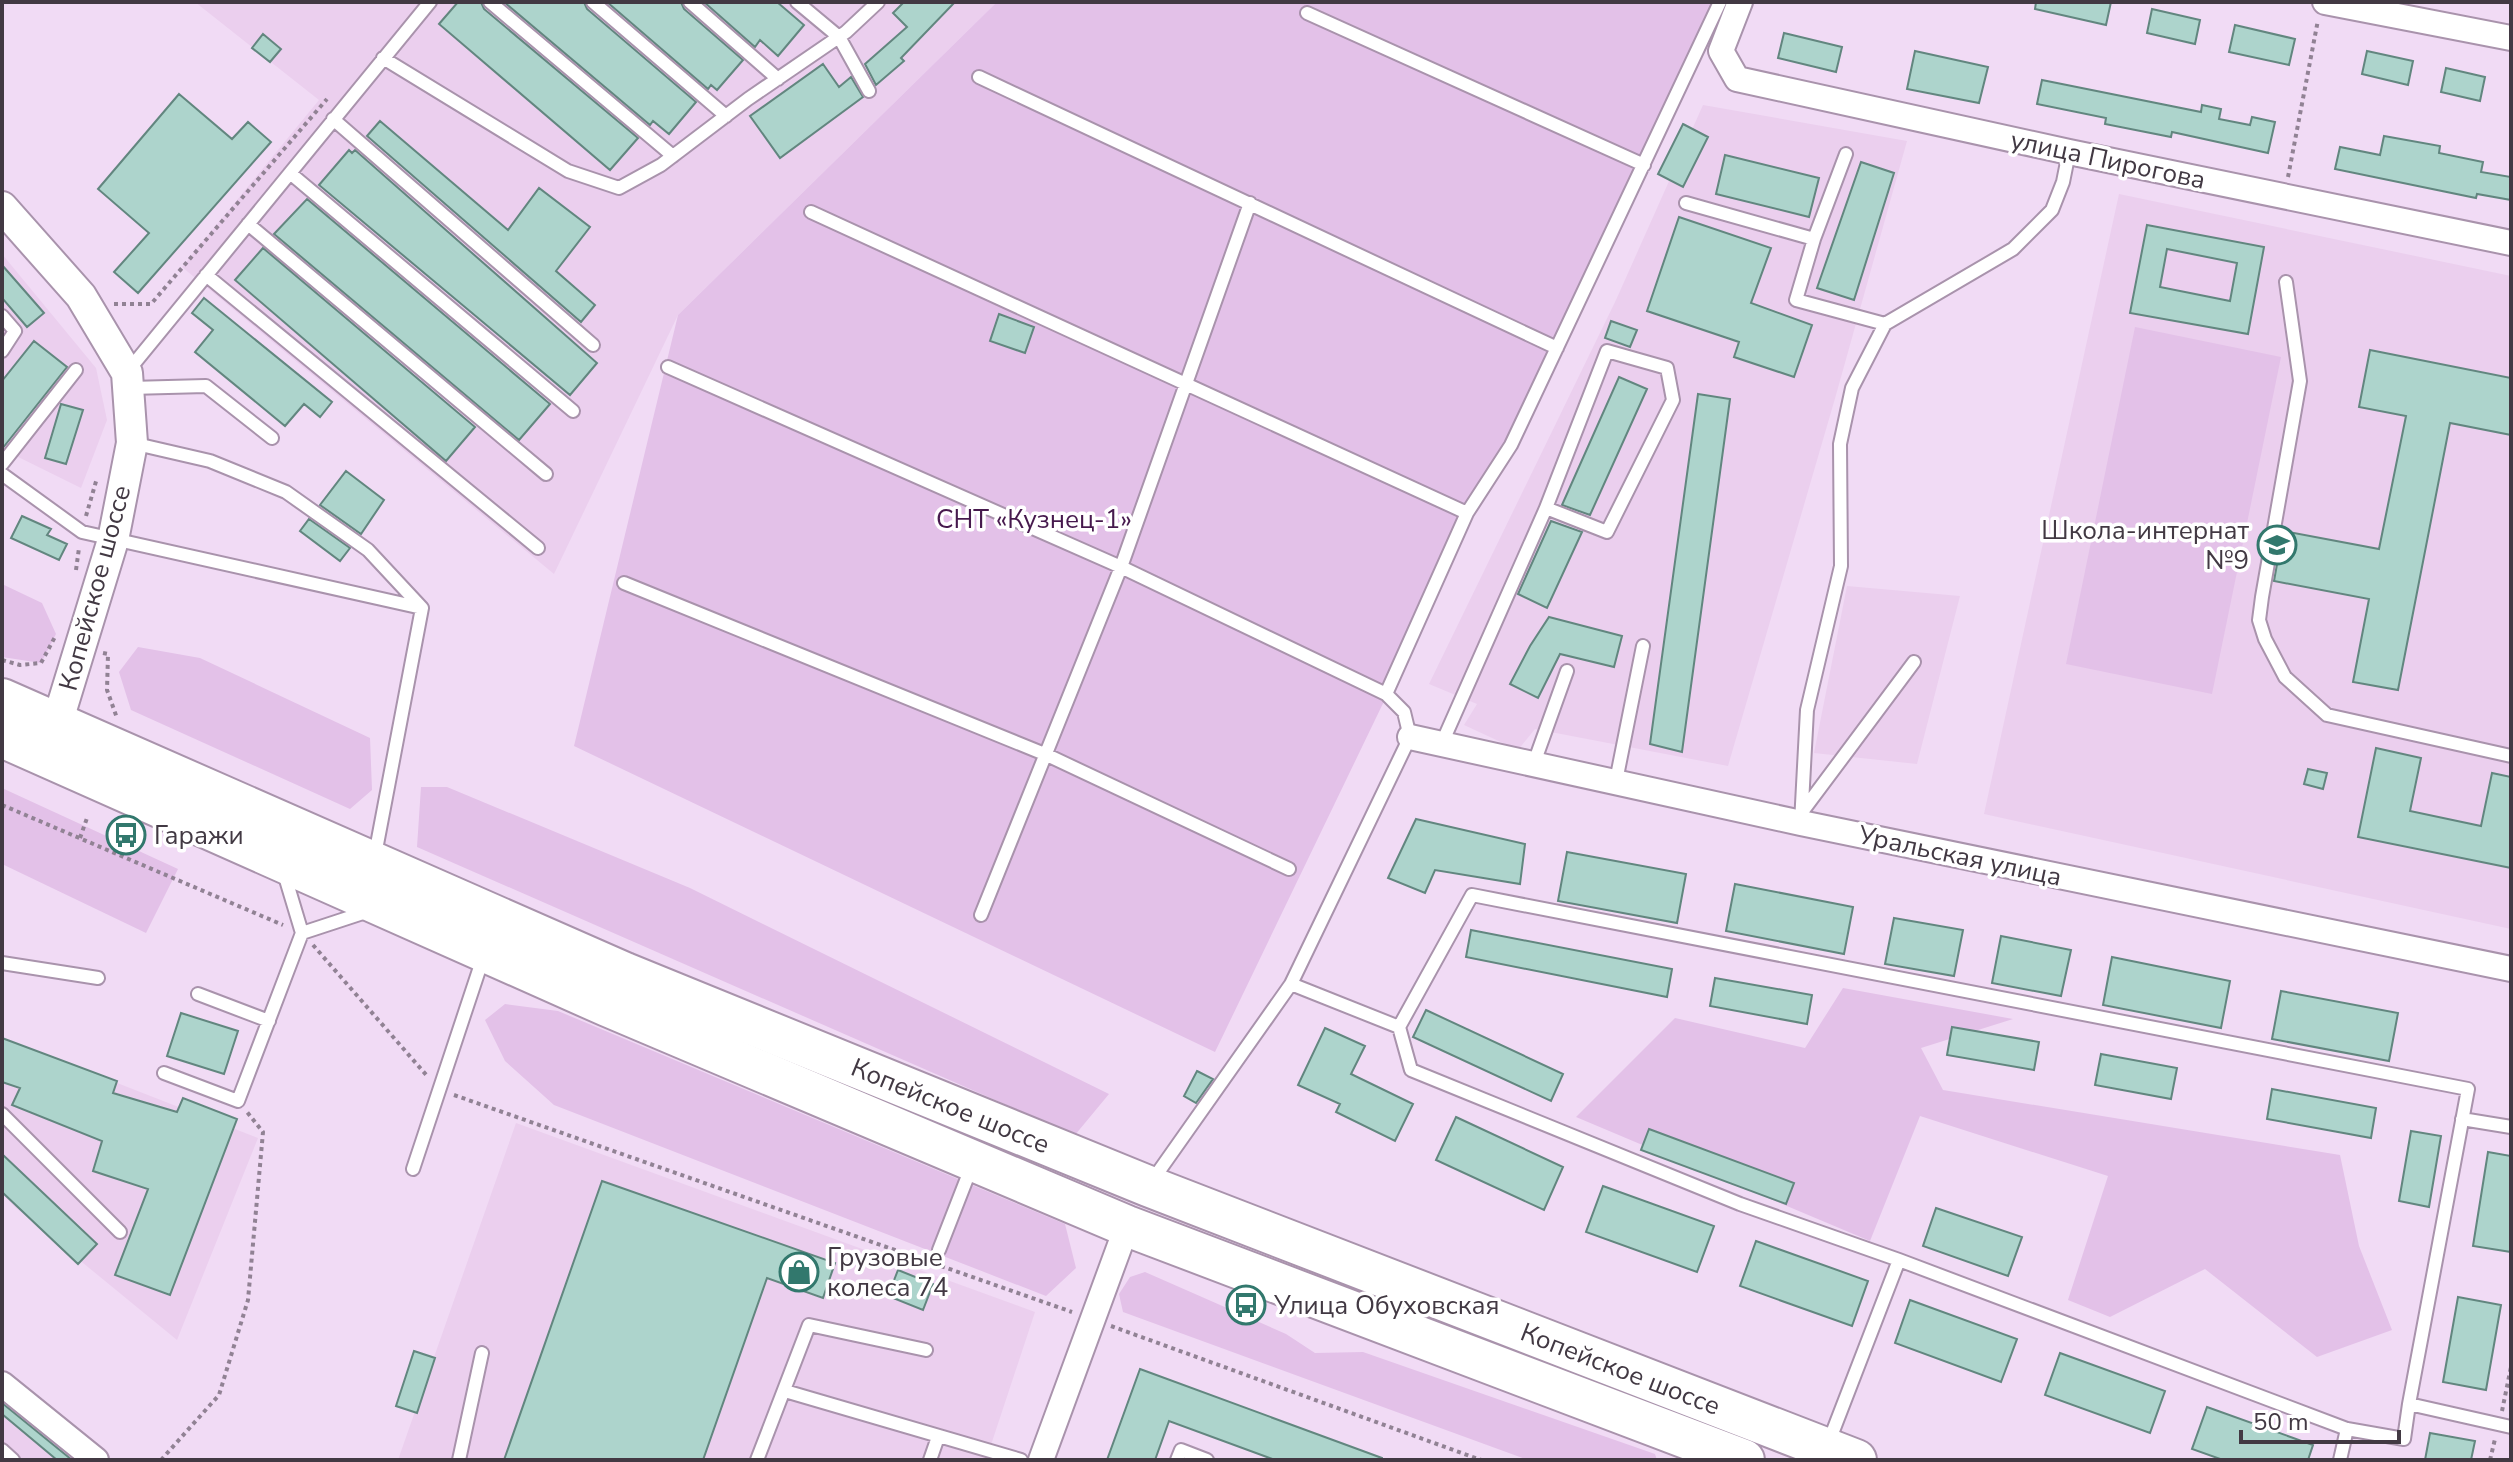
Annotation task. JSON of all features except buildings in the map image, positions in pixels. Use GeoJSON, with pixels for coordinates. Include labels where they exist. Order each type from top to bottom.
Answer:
{"type":"FeatureCollection","features":[{"type":"Feature","properties":{"kind":"main road","name":"Копейское шоссе"},"geometry":{"type":"LineString","coordinates":[[2,699],[50,739],[281,862],[1127,1226],[1683,1443],[1744,1460]]}},
{"type":"Feature","properties":{"kind":"main road","name":"Копейское шоссе"},"geometry":{"type":"LineString","coordinates":[[2,737],[50,739],[373,863],[625,973],[1148,1186],[1841,1454]]}},
{"type":"Feature","properties":{"kind":"main road"},"geometry":{"type":"LineString","coordinates":[[1127,1226],[1148,1186]]}},
{"type":"Feature","properties":{"kind":"street","name":"улица Пирогова"},"geometry":{"type":"LineString","coordinates":[[1740,2],[1721,51],[1737,79],[2069,152],[2511,243]]}},
{"type":"Feature","properties":{"kind":"street"},"geometry":{"type":"LineString","coordinates":[[2322,10],[2511,38]]}},
{"type":"Feature","properties":{"kind":"street","name":"Копейское шоссе"},"geometry":{"type":"LineString","coordinates":[[2,207],[81,296],[128,381],[132,443],[113,540],[50,739]]}},
{"type":"Feature","properties":{"kind":"street","name":"Уральская улица"},"geometry":{"type":"LineString","coordinates":[[1410,737],[2511,969]]}},
{"type":"Feature","properties":{"kind":"street"},"geometry":{"type":"LineString","coordinates":[[1041,1460],[1127,1226]]}},
{"type":"Feature","properties":{"kind":"street"},"geometry":{"type":"LineString","coordinates":[[2,1384],[96,1460]]}},
{"type":"Feature","properties":{"kind":"lane"},"geometry":{"type":"LineString","coordinates":[[128,381],[206,275],[430,2]]}},
{"type":"Feature","properties":{"kind":"lane"},"geometry":{"type":"LineString","coordinates":[[490,2],[673,156]]}},
{"type":"Feature","properties":{"kind":"lane"},"geometry":{"type":"LineString","coordinates":[[593,2],[726,116]]}},
{"type":"Feature","properties":{"kind":"lane"},"geometry":{"type":"LineString","coordinates":[[690,2],[778,79]]}},
{"type":"Feature","properties":{"kind":"lane"},"geometry":{"type":"LineString","coordinates":[[797,2],[839,37],[869,91]]}},
{"type":"Feature","properties":{"kind":"lane"},"geometry":{"type":"LineString","coordinates":[[383,58],[568,171],[619,188],[673,156],[839,37],[878,2]]}},
{"type":"Feature","properties":{"kind":"lane"},"geometry":{"type":"LineString","coordinates":[[1386,694],[1467,513],[1511,445],[1720,2]]}},
{"type":"Feature","properties":{"kind":"lane"},"geometry":{"type":"LineString","coordinates":[[1307,13],[1644,165]]}},
{"type":"Feature","properties":{"kind":"lane"},"geometry":{"type":"LineString","coordinates":[[979,77],[1557,348]]}},
{"type":"Feature","properties":{"kind":"lane"},"geometry":{"type":"LineString","coordinates":[[333,119],[593,345]]}},
{"type":"Feature","properties":{"kind":"lane"},"geometry":{"type":"LineString","coordinates":[[1802,818],[1807,710],[1841,566],[1840,444],[1852,388],[1885,324],[2013,249],[2052,210],[2063,182],[2069,152]]}},
{"type":"Feature","properties":{"kind":"lane"},"geometry":{"type":"LineString","coordinates":[[1846,154],[1814,239],[1796,300],[1885,324]]}},
{"type":"Feature","properties":{"kind":"lane"},"geometry":{"type":"LineString","coordinates":[[290,173],[573,411]]}},
{"type":"Feature","properties":{"kind":"lane"},"geometry":{"type":"LineString","coordinates":[[981,915],[1121,567],[1250,203]]}},
{"type":"Feature","properties":{"kind":"lane"},"geometry":{"type":"LineString","coordinates":[[1686,203],[1814,239]]}},
{"type":"Feature","properties":{"kind":"lane"},"geometry":{"type":"LineString","coordinates":[[811,212],[1467,513]]}},
{"type":"Feature","properties":{"kind":"lane"},"geometry":{"type":"LineString","coordinates":[[248,224],[546,474]]}},
{"type":"Feature","properties":{"kind":"lane"},"geometry":{"type":"LineString","coordinates":[[206,275],[538,548]]}},
{"type":"Feature","properties":{"kind":"lane"},"geometry":{"type":"LineString","coordinates":[[2286,282],[2300,381],[2262,597],[2259,620],[2265,639],[2285,677],[2327,715],[2511,756]]}},
{"type":"Feature","properties":{"kind":"lane"},"geometry":{"type":"LineString","coordinates":[[2,316],[15,331],[2,351]]}},
{"type":"Feature","properties":{"kind":"lane"},"geometry":{"type":"LineString","coordinates":[[1442,743],[1546,508],[1607,351],[1667,368],[1673,400],[1607,532],[1546,508]]}},
{"type":"Feature","properties":{"kind":"lane"},"geometry":{"type":"LineString","coordinates":[[668,367],[1121,567],[1386,694],[1404,712],[1410,737],[1291,984],[1148,1186]]}},
{"type":"Feature","properties":{"kind":"lane"},"geometry":{"type":"LineString","coordinates":[[2,464],[76,370]]}},
{"type":"Feature","properties":{"kind":"lane"},"geometry":{"type":"LineString","coordinates":[[128,381],[206,386],[272,438]]}},
{"type":"Feature","properties":{"kind":"lane"},"geometry":{"type":"LineString","coordinates":[[132,443],[210,461],[286,492],[368,550],[422,608]]}},
{"type":"Feature","properties":{"kind":"lane"},"geometry":{"type":"LineString","coordinates":[[2,474],[82,532],[422,608]]}},
{"type":"Feature","properties":{"kind":"lane"},"geometry":{"type":"LineString","coordinates":[[624,583],[1047,755],[1289,869]]}},
{"type":"Feature","properties":{"kind":"lane"},"geometry":{"type":"LineString","coordinates":[[373,863],[422,608]]}},
{"type":"Feature","properties":{"kind":"lane"},"geometry":{"type":"LineString","coordinates":[[1616,781],[1643,646]]}},
{"type":"Feature","properties":{"kind":"lane"},"geometry":{"type":"LineString","coordinates":[[1802,818],[1914,662]]}},
{"type":"Feature","properties":{"kind":"lane"},"geometry":{"type":"LineString","coordinates":[[1534,763],[1567,671]]}},
{"type":"Feature","properties":{"kind":"lane"},"geometry":{"type":"LineString","coordinates":[[164,1073],[238,1101],[302,933],[281,862]]}},
{"type":"Feature","properties":{"kind":"lane"},"geometry":{"type":"LineString","coordinates":[[1472,895],[2468,1089],[2404,1439],[2347,1429],[1899,1260],[1740,1204],[1411,1070],[1399,1027],[1472,895]]}},
{"type":"Feature","properties":{"kind":"lane"},"geometry":{"type":"LineString","coordinates":[[302,933],[382,906]]}},
{"type":"Feature","properties":{"kind":"lane"},"geometry":{"type":"LineString","coordinates":[[413,1169],[485,951]]}},
{"type":"Feature","properties":{"kind":"lane"},"geometry":{"type":"LineString","coordinates":[[2,963],[98,978]]}},
{"type":"Feature","properties":{"kind":"lane"},"geometry":{"type":"LineString","coordinates":[[1291,984],[1399,1027]]}},
{"type":"Feature","properties":{"kind":"lane"},"geometry":{"type":"LineString","coordinates":[[198,994],[269,1021]]}},
{"type":"Feature","properties":{"kind":"lane"},"geometry":{"type":"LineString","coordinates":[[2,1114],[120,1232]]}},
{"type":"Feature","properties":{"kind":"lane"},"geometry":{"type":"LineString","coordinates":[[2462,1119],[2511,1127]]}},
{"type":"Feature","properties":{"kind":"lane"},"geometry":{"type":"LineString","coordinates":[[939,1250],[974,1161]]}},
{"type":"Feature","properties":{"kind":"lane"},"geometry":{"type":"LineString","coordinates":[[1841,1454],[1899,1260]]}},
{"type":"Feature","properties":{"kind":"lane"},"geometry":{"type":"LineString","coordinates":[[757,1460],[809,1325],[926,1350]]}},
{"type":"Feature","properties":{"kind":"lane"},"geometry":{"type":"LineString","coordinates":[[459,1460],[482,1353]]}},
{"type":"Feature","properties":{"kind":"lane"},"geometry":{"type":"LineString","coordinates":[[785,1391],[1021,1460]]}},
{"type":"Feature","properties":{"kind":"lane"},"geometry":{"type":"LineString","coordinates":[[2409,1404],[2511,1427]]}},
{"type":"Feature","properties":{"kind":"lane"},"geometry":{"type":"LineString","coordinates":[[2340,1460],[2347,1429]]}},
{"type":"Feature","properties":{"kind":"lane"},"geometry":{"type":"LineString","coordinates":[[930,1460],[938,1437]]}},
{"type":"Feature","properties":{"kind":"lane"},"geometry":{"type":"LineString","coordinates":[[2,1450],[13,1460]]}},
{"type":"Feature","properties":{"kind":"lane"},"geometry":{"type":"LineString","coordinates":[[1177,1460],[1181,1450],[1207,1460]]}},
{"type":"Feature","properties":{"kind":"path"},"geometry":{"type":"LineString","coordinates":[[2284,197],[2322,10]]}},
{"type":"Feature","properties":{"kind":"path"},"geometry":{"type":"LineString","coordinates":[[2,805],[302,933],[439,1090],[1481,1460]]}},
{"type":"Feature","properties":{"kind":"path"},"geometry":{"type":"LineString","coordinates":[[80,838],[87,818]]}},
{"type":"Feature","properties":{"kind":"path"},"geometry":{"type":"LineString","coordinates":[[161,1460],[219,1395],[248,1300],[263,1132],[238,1101]]}},
{"type":"Feature","properties":{"kind":"shaded area"},"geometry":{"type":"Polygon","coordinates":[[[195,2],[997,2],[678,315],[554,574],[182,267],[319,100],[195,2]]]}},
{"type":"Feature","properties":{"kind":"shaded area"},"geometry":{"type":"Polygon","coordinates":[[[1703,105],[1907,141],[1836,395],[1728,766],[1535,729],[1518,750],[1464,725],[1477,704],[1429,684],[1616,300],[1703,105]]]}},
{"type":"Feature","properties":{"kind":"shaded area","name":"Школа-интернат №9"},"geometry":{"type":"Polygon","coordinates":[[[2119,194],[2511,276],[2511,929],[1984,814],[2119,194]]]}},
{"type":"Feature","properties":{"kind":"shaded area"},"geometry":{"type":"Polygon","coordinates":[[[2,254],[96,368],[107,420],[81,488],[2,449],[2,254]]]}},
{"type":"Feature","properties":{"kind":"shaded area"},"geometry":{"type":"Polygon","coordinates":[[[1847,586],[1960,596],[1917,764],[1814,753],[1847,586]]]}},
{"type":"Feature","properties":{"kind":"shaded area"},"geometry":{"type":"Polygon","coordinates":[[[2,1038],[258,1138],[177,1340],[2,1194],[2,1038]]]}},
{"type":"Feature","properties":{"kind":"shaded area"},"geometry":{"type":"Polygon","coordinates":[[[516,1123],[1035,1312],[986,1460],[398,1460],[516,1123]]]}},
{"type":"Feature","properties":{"kind":"shaded area"},"geometry":{"type":"Polygon","coordinates":[[[2,1393],[87,1460],[2,1460],[2,1393]]]}},
{"type":"Feature","properties":{"kind":"green space","name":"СНТ «Кузнец-1»"},"geometry":{"type":"Polygon","coordinates":[[[997,2],[1721,2],[1215,1052],[574,746],[678,315],[997,2]]]}},
{"type":"Feature","properties":{"kind":"green space"},"geometry":{"type":"Polygon","coordinates":[[[2135,327],[2281,357],[2212,694],[2066,664],[2135,327]]]}},
{"type":"Feature","properties":{"kind":"green space"},"geometry":{"type":"Polygon","coordinates":[[[2,584],[42,603],[56,634],[41,663],[2,657],[2,584]]]}},
{"type":"Feature","properties":{"kind":"green space"},"geometry":{"type":"Polygon","coordinates":[[[138,647],[200,658],[370,738],[372,790],[350,809],[131,710],[119,672],[138,647]]]}},
{"type":"Feature","properties":{"kind":"green space"},"geometry":{"type":"Polygon","coordinates":[[[421,787],[447,787],[690,888],[1109,1094],[1075,1135],[417,847],[421,787]]]}},
{"type":"Feature","properties":{"kind":"green space"},"geometry":{"type":"Polygon","coordinates":[[[2,788],[178,869],[146,933],[2,864],[2,788]]]}},
{"type":"Feature","properties":{"kind":"green space"},"geometry":{"type":"Polygon","coordinates":[[[1843,988],[2013,1019],[1921,1048],[1943,1090],[2340,1155],[2359,1246],[2392,1330],[2317,1357],[2205,1269],[2110,1317],[2068,1300],[2108,1176],[1920,1116],[1870,1241],[1576,1117],[1675,1018],[1805,1048],[1843,988]]]}},
{"type":"Feature","properties":{"kind":"green space"},"geometry":{"type":"Polygon","coordinates":[[[505,1004],[558,1011],[1065,1224],[1076,1268],[1046,1296],[554,1105],[505,1061],[485,1020],[505,1004]]]}},
{"type":"Feature","properties":{"kind":"green space"},"geometry":{"type":"Polygon","coordinates":[[[1145,1272],[1286,1334],[1315,1353],[1363,1352],[1655,1454],[1657,1460],[1528,1460],[1123,1312],[1119,1294],[1130,1277],[1145,1272]]]}},
{"type":"Feature","properties":{"kind":"place","name":"Школа-интернат №9"},"geometry":{"type":"Point","coordinates":[2277,545]}},
{"type":"Feature","properties":{"kind":"place","name":"Гаражи"},"geometry":{"type":"Point","coordinates":[126,835]}},
{"type":"Feature","properties":{"kind":"place","name":"Грузовые колеса 74"},"geometry":{"type":"Point","coordinates":[799,1272]}},
{"type":"Feature","properties":{"kind":"place","name":"Улица Обуховская"},"geometry":{"type":"Point","coordinates":[1246,1305]}}]}
